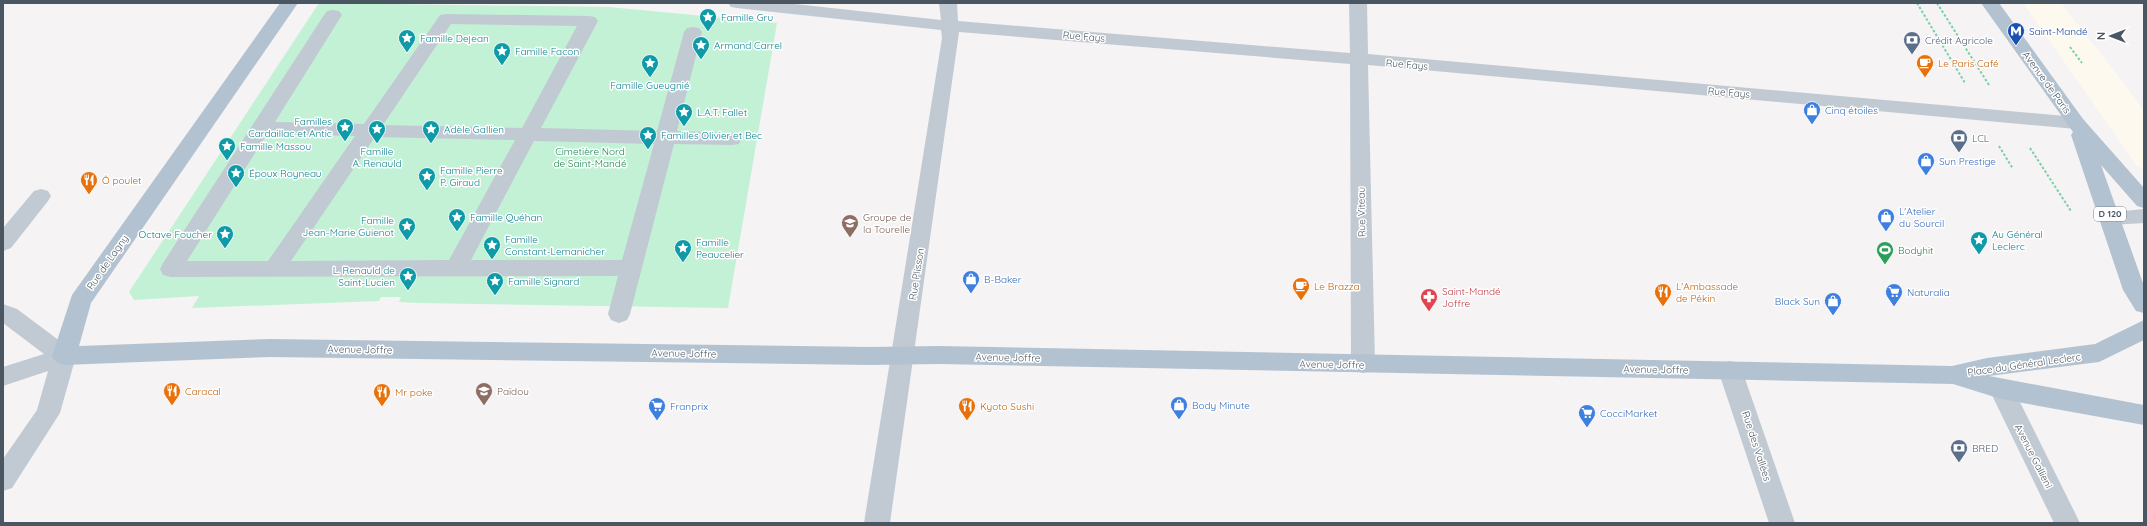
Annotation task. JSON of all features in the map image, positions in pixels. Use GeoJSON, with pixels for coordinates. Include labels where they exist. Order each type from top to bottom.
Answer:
{"type":"FeatureCollection","features":[{"type":"Feature","properties":{"kind":"main road","name":"Rue de Lagny"},"geometry":{"type":"LineString","coordinates":[[64,356],[80,301],[289,3]]}},
{"type":"Feature","properties":{"kind":"main road","name":"Avenue de Paris"},"geometry":{"type":"LineString","coordinates":[[1990,3],[2076,123],[2144,201]]}},
{"type":"Feature","properties":{"kind":"main road","name":"Avenue de Paris"},"geometry":{"type":"LineString","coordinates":[[2076,123],[2111,218],[2134,290],[2144,305]]}},
{"type":"Feature","properties":{"kind":"main road","name":"Place du Général Leclerc"},"geometry":{"type":"LineString","coordinates":[[1952,375],[1994,366],[2098,353],[2144,329]]}},
{"type":"Feature","properties":{"kind":"main road","name":"Avenue Joffre"},"geometry":{"type":"LineString","coordinates":[[64,356],[270,348],[904,356],[1952,375]]}},
{"type":"Feature","properties":{"kind":"main road","name":"Place du Général Leclerc"},"geometry":{"type":"LineString","coordinates":[[1952,375],[2001,389],[2144,415]]}},
{"type":"Feature","properties":{"kind":"street","name":"Rue Fays"},"geometry":{"type":"LineString","coordinates":[[737,3],[951,26],[1360,59],[2076,123]]}},
{"type":"Feature","properties":{"kind":"street","name":"Rue Plisson"},"geometry":{"type":"LineString","coordinates":[[877,523],[952,38],[948,3]]}},
{"type":"Feature","properties":{"kind":"street","name":"Rue Viteau"},"geometry":{"type":"LineString","coordinates":[[1358,3],[1360,59],[1363,364]]}},
{"type":"Feature","properties":{"kind":"street"},"geometry":{"type":"LineString","coordinates":[[333,15],[171,269],[631,268]]}},
{"type":"Feature","properties":{"kind":"street"},"geometry":{"type":"LineString","coordinates":[[274,269],[446,20],[589,21],[455,269]]}},
{"type":"Feature","properties":{"kind":"street"},"geometry":{"type":"LineString","coordinates":[[619,314],[693,32]]}},
{"type":"Feature","properties":{"kind":"street"},"geometry":{"type":"LineString","coordinates":[[261,128],[732,139]]}},
{"type":"Feature","properties":{"kind":"street"},"geometry":{"type":"LineString","coordinates":[[3,243],[41,196]]}},
{"type":"Feature","properties":{"kind":"street"},"geometry":{"type":"LineString","coordinates":[[2111,218],[2144,216]]}},
{"type":"Feature","properties":{"kind":"street"},"geometry":{"type":"LineString","coordinates":[[3,313],[9,315],[64,356]]}},
{"type":"Feature","properties":{"kind":"street"},"geometry":{"type":"LineString","coordinates":[[3,377],[64,356]]}},
{"type":"Feature","properties":{"kind":"street","name":"Rue de Lagny"},"geometry":{"type":"LineString","coordinates":[[3,480],[48,413],[64,356]]}},
{"type":"Feature","properties":{"kind":"street","name":"Rue des Vallées"},"geometry":{"type":"LineString","coordinates":[[1730,370],[1782,523]]}},
{"type":"Feature","properties":{"kind":"street","name":"Avenue Gallieni"},"geometry":{"type":"LineString","coordinates":[[2001,389],[2067,523]]}},
{"type":"Feature","properties":{"kind":"path"},"geometry":{"type":"LineString","coordinates":[[1917,3],[1960,75]]}},
{"type":"Feature","properties":{"kind":"path"},"geometry":{"type":"LineString","coordinates":[[1937,3],[2011,117]]}},
{"type":"Feature","properties":{"kind":"path"},"geometry":{"type":"LineString","coordinates":[[2070,47],[2082,63]]}},
{"type":"Feature","properties":{"kind":"path"},"geometry":{"type":"LineString","coordinates":[[1998,145],[2013,169]]}},
{"type":"Feature","properties":{"kind":"shaded area"},"geometry":{"type":"Polygon","coordinates":[[[2023,3],[2061,3],[2126,86],[2144,111],[2144,169],[2137,166],[2023,3]]]}},
{"type":"Feature","properties":{"kind":"green space","name":"Cimetière Nord de Saint-Mandé"},"geometry":{"type":"Polygon","coordinates":[[[319,3],[609,7],[777,23],[728,308],[419,303],[399,302],[401,297],[381,297],[379,301],[192,308],[199,296],[134,300],[129,292],[319,3]]]}},
{"type":"Feature","properties":{"kind":"place","name":"Famille Gru"},"geometry":{"type":"Point","coordinates":[708,32]}},
{"type":"Feature","properties":{"kind":"place","name":"Saint-Mandé"},"geometry":{"type":"Point","coordinates":[2016,46]}},
{"type":"Feature","properties":{"kind":"place","name":"Famille Dejean"},"geometry":{"type":"Point","coordinates":[407,53]}},
{"type":"Feature","properties":{"kind":"place","name":"Crédit Agricole"},"geometry":{"type":"Point","coordinates":[1912,55]}},
{"type":"Feature","properties":{"kind":"place","name":"Armand Carrel"},"geometry":{"type":"Point","coordinates":[701,60]}},
{"type":"Feature","properties":{"kind":"place","name":"Famille Facon"},"geometry":{"type":"Point","coordinates":[502,66]}},
{"type":"Feature","properties":{"kind":"place","name":"Famille Gueugnié"},"geometry":{"type":"Point","coordinates":[650,78]}},
{"type":"Feature","properties":{"kind":"place","name":"Le Paris Café"},"geometry":{"type":"Point","coordinates":[1925,78]}},
{"type":"Feature","properties":{"kind":"place","name":"Cinq étoiles"},"geometry":{"type":"Point","coordinates":[1812,125]}},
{"type":"Feature","properties":{"kind":"place","name":"L.A.T. Fallet"},"geometry":{"type":"Point","coordinates":[684,127]}},
{"type":"Feature","properties":{"kind":"place","name":"Familles Cardaillac et Antic"},"geometry":{"type":"Point","coordinates":[345,142]}},
{"type":"Feature","properties":{"kind":"place","name":"Famille A. Renauld"},"geometry":{"type":"Point","coordinates":[377,144]}},
{"type":"Feature","properties":{"kind":"place","name":"Adèle Gallien"},"geometry":{"type":"Point","coordinates":[431,144]}},
{"type":"Feature","properties":{"kind":"place","name":"Familles Olivier et Bec"},"geometry":{"type":"Point","coordinates":[648,150]}},
{"type":"Feature","properties":{"kind":"place","name":"LCL"},"geometry":{"type":"Point","coordinates":[1959,153]}},
{"type":"Feature","properties":{"kind":"place","name":"Famille Massou"},"geometry":{"type":"Point","coordinates":[227,161]}},
{"type":"Feature","properties":{"kind":"place","name":"Sun Prestige"},"geometry":{"type":"Point","coordinates":[1926,176]}},
{"type":"Feature","properties":{"kind":"place","name":"Époux Royneau"},"geometry":{"type":"Point","coordinates":[236,188]}},
{"type":"Feature","properties":{"kind":"place","name":"Famille Pierre P. Giraud"},"geometry":{"type":"Point","coordinates":[427,191]}},
{"type":"Feature","properties":{"kind":"place","name":"Ô poulet"},"geometry":{"type":"Point","coordinates":[89,195]}},
{"type":"Feature","properties":{"kind":"place","name":"Famille Quéhan"},"geometry":{"type":"Point","coordinates":[457,232]}},
{"type":"Feature","properties":{"kind":"place","name":"L'Atelier du Sourcil"},"geometry":{"type":"Point","coordinates":[1886,232]}},
{"type":"Feature","properties":{"kind":"place","name":"Groupe de la Tourelle"},"geometry":{"type":"Point","coordinates":[850,238]}},
{"type":"Feature","properties":{"kind":"place","name":"Famille Jean-Marie Guienot"},"geometry":{"type":"Point","coordinates":[407,241]}},
{"type":"Feature","properties":{"kind":"place","name":"Octave Foucher"},"geometry":{"type":"Point","coordinates":[225,249]}},
{"type":"Feature","properties":{"kind":"place","name":"Au Général Leclerc"},"geometry":{"type":"Point","coordinates":[1979,255]}},
{"type":"Feature","properties":{"kind":"place","name":"Famille Constant-Lemanicher"},"geometry":{"type":"Point","coordinates":[492,260]}},
{"type":"Feature","properties":{"kind":"place","name":"Famille Peaucelier"},"geometry":{"type":"Point","coordinates":[683,263]}},
{"type":"Feature","properties":{"kind":"place","name":"Bodyhit"},"geometry":{"type":"Point","coordinates":[1885,265]}},
{"type":"Feature","properties":{"kind":"place","name":"L. Renauld de Saint-Lucien"},"geometry":{"type":"Point","coordinates":[408,291]}},
{"type":"Feature","properties":{"kind":"place","name":"B-Baker"},"geometry":{"type":"Point","coordinates":[971,294]}},
{"type":"Feature","properties":{"kind":"place","name":"Famille Signard"},"geometry":{"type":"Point","coordinates":[495,296]}},
{"type":"Feature","properties":{"kind":"place","name":"Le Brazza"},"geometry":{"type":"Point","coordinates":[1301,301]}},
{"type":"Feature","properties":{"kind":"place","name":"L'Ambassade de Pékin"},"geometry":{"type":"Point","coordinates":[1663,307]}},
{"type":"Feature","properties":{"kind":"place","name":"Naturalia"},"geometry":{"type":"Point","coordinates":[1894,307]}},
{"type":"Feature","properties":{"kind":"place","name":"Saint-Mandé Joffre"},"geometry":{"type":"Point","coordinates":[1429,312]}},
{"type":"Feature","properties":{"kind":"place","name":"Black Sun"},"geometry":{"type":"Point","coordinates":[1833,316]}},
{"type":"Feature","properties":{"kind":"place","name":"Caracal"},"geometry":{"type":"Point","coordinates":[172,406]}},
{"type":"Feature","properties":{"kind":"place","name":"Païdou"},"geometry":{"type":"Point","coordinates":[484,406]}},
{"type":"Feature","properties":{"kind":"place","name":"Mr poke"},"geometry":{"type":"Point","coordinates":[382,407]}},
{"type":"Feature","properties":{"kind":"place","name":"Body Minute"},"geometry":{"type":"Point","coordinates":[1179,420]}},
{"type":"Feature","properties":{"kind":"place","name":"Franprix"},"geometry":{"type":"Point","coordinates":[657,421]}},
{"type":"Feature","properties":{"kind":"place","name":"Kyoto Sushi"},"geometry":{"type":"Point","coordinates":[967,421]}},
{"type":"Feature","properties":{"kind":"place","name":"CocciMarket"},"geometry":{"type":"Point","coordinates":[1587,428]}},
{"type":"Feature","properties":{"kind":"place","name":"BRED"},"geometry":{"type":"Point","coordinates":[1959,463]}}]}
